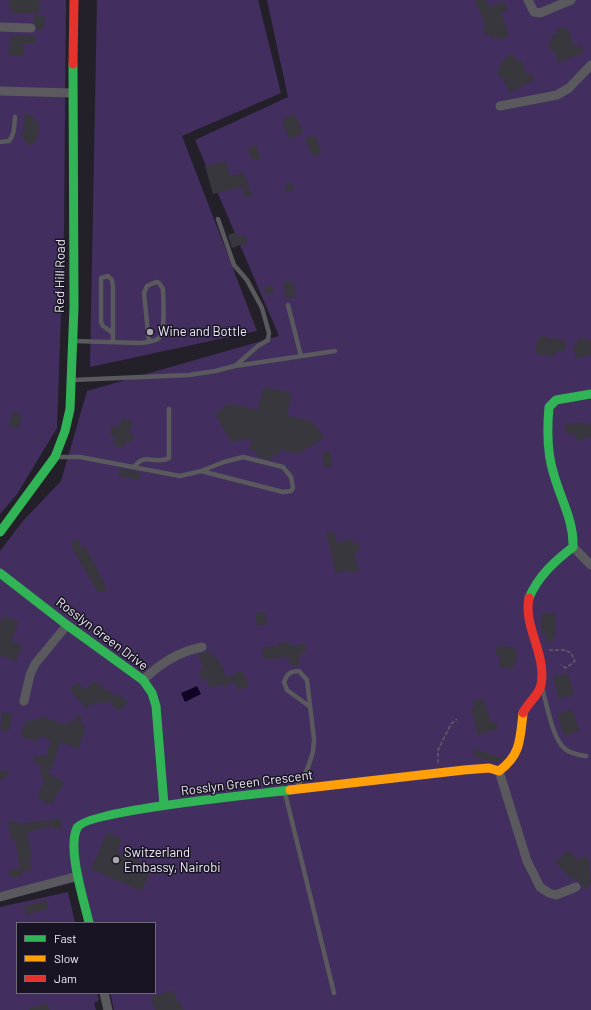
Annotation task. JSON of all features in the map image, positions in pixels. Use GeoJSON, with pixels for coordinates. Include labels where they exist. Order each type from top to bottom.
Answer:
{"type":"FeatureCollection","features":[{"type":"Feature","properties":{"kind":"street","name":"Red Hill Road"},"geometry":{"type":"LineString","coordinates":[[0,532],[55,458],[60,448],[70,409],[72,380],[74,251],[72,93],[74,0]]}},
{"type":"Feature","properties":{"kind":"street"},"geometry":{"type":"LineString","coordinates":[[528,0],[534,12],[540,13],[571,0]]}},
{"type":"Feature","properties":{"kind":"street"},"geometry":{"type":"LineString","coordinates":[[0,27],[31,28]]}},
{"type":"Feature","properties":{"kind":"street"},"geometry":{"type":"LineString","coordinates":[[500,106],[557,96],[569,88],[591,65]]}},
{"type":"Feature","properties":{"kind":"street"},"geometry":{"type":"LineString","coordinates":[[0,91],[72,93]]}},
{"type":"Feature","properties":{"kind":"street"},"geometry":{"type":"LineString","coordinates":[[591,394],[556,400],[550,408],[548,417],[550,454],[553,472],[572,523],[572,547],[591,565]]}},
{"type":"Feature","properties":{"kind":"street"},"geometry":{"type":"LineString","coordinates":[[572,547],[544,571],[530,591],[527,602],[528,622],[532,630],[537,650],[541,686],[523,712],[520,743],[515,756],[499,771],[527,861],[540,887],[549,893],[556,895],[576,887]]}},
{"type":"Feature","properties":{"kind":"street","name":"Rosslyn Green Drive"},"geometry":{"type":"LineString","coordinates":[[0,573],[67,625],[143,680],[152,693],[156,706],[164,806]]}},
{"type":"Feature","properties":{"kind":"street"},"geometry":{"type":"LineString","coordinates":[[24,701],[35,664],[67,625]]}},
{"type":"Feature","properties":{"kind":"street"},"geometry":{"type":"LineString","coordinates":[[143,680],[158,665],[175,655],[202,647]]}},
{"type":"Feature","properties":{"kind":"street","name":"Rosslyn Green Crescent"},"geometry":{"type":"LineString","coordinates":[[89,922],[73,851],[74,835],[78,826],[83,822],[100,816],[164,806],[285,791],[489,768],[499,771]]}},
{"type":"Feature","properties":{"kind":"street"},"geometry":{"type":"LineString","coordinates":[[0,897],[78,876]]}},
{"type":"Feature","properties":{"kind":"street"},"geometry":{"type":"LineString","coordinates":[[104,994],[108,1010]]}},
{"type":"Feature","properties":{"kind":"lane"},"geometry":{"type":"LineString","coordinates":[[0,142],[9,141],[12,138],[15,117]]}},
{"type":"Feature","properties":{"kind":"lane"},"geometry":{"type":"LineString","coordinates":[[218,218],[234,265],[247,280],[262,308],[269,333],[268,340],[258,346],[235,366]]}},
{"type":"Feature","properties":{"kind":"lane"},"geometry":{"type":"LineString","coordinates":[[113,333],[103,326],[101,322],[101,278],[104,276],[108,276],[112,280],[113,333],[113,342]]}},
{"type":"Feature","properties":{"kind":"lane"},"geometry":{"type":"LineString","coordinates":[[72,341],[149,342],[159,338],[163,331],[163,289],[156,282],[147,286],[144,293],[149,342]]}},
{"type":"Feature","properties":{"kind":"lane"},"geometry":{"type":"LineString","coordinates":[[288,305],[301,356]]}},
{"type":"Feature","properties":{"kind":"lane"},"geometry":{"type":"LineString","coordinates":[[72,380],[189,375],[235,366],[335,351]]}},
{"type":"Feature","properties":{"kind":"lane"},"geometry":{"type":"LineString","coordinates":[[134,467],[139,460],[164,460],[169,458],[170,410]]}},
{"type":"Feature","properties":{"kind":"lane"},"geometry":{"type":"LineString","coordinates":[[55,458],[72,456],[180,476],[201,471],[224,462],[243,457],[282,467],[291,477],[293,488],[291,492],[283,492],[201,471]]}},
{"type":"Feature","properties":{"kind":"lane"},"geometry":{"type":"LineString","coordinates":[[295,790],[307,770],[313,752],[314,739],[309,706],[309,691],[304,675],[299,671],[294,671],[287,674],[284,682],[287,690],[309,706]]}},
{"type":"Feature","properties":{"kind":"lane"},"geometry":{"type":"LineString","coordinates":[[541,686],[558,740],[566,750],[575,754],[586,756]]}},
{"type":"Feature","properties":{"kind":"lane"},"geometry":{"type":"LineString","coordinates":[[285,791],[334,993]]}},
{"type":"Feature","properties":{"kind":"path"},"geometry":{"type":"LineString","coordinates":[[537,650],[565,650],[571,653],[574,661],[573,664],[566,668],[561,665]]}},
{"type":"Feature","properties":{"kind":"path"},"geometry":{"type":"LineString","coordinates":[[437,773],[439,762],[438,750],[451,724],[458,719]]}},
{"type":"Feature","properties":{"kind":"shaded area"},"geometry":{"type":"Polygon","coordinates":[[[0,0],[66,0],[64,229],[57,428],[17,494],[0,514],[0,0]]]}},
{"type":"Feature","properties":{"kind":"shaded area"},"geometry":{"type":"Polygon","coordinates":[[[97,0],[258,0],[281,93],[182,136],[257,331],[90,367],[97,0]]]}},
{"type":"Feature","properties":{"kind":"shaded area"},"geometry":{"type":"Polygon","coordinates":[[[267,0],[591,0],[591,1010],[114,1010],[110,994],[156,994],[156,922],[93,922],[83,880],[0,901],[0,551],[23,521],[61,481],[87,391],[279,336],[195,140],[288,97],[267,0]]]}},
{"type":"Feature","properties":{"kind":"shaded area"},"geometry":{"type":"Polygon","coordinates":[[[197,686],[201,694],[185,702],[181,693],[197,686]]]}},
{"type":"Feature","properties":{"kind":"shaded area"},"geometry":{"type":"Polygon","coordinates":[[[68,892],[75,922],[16,922],[16,994],[97,994],[99,1000],[94,1003],[96,1010],[0,1010],[0,907],[68,892]]]}},
{"type":"Feature","properties":{"kind":"building"},"geometry":{"type":"Polygon","coordinates":[[[9,0],[39,0],[39,13],[11,14],[9,0]]]}},
{"type":"Feature","properties":{"kind":"building"},"geometry":{"type":"Polygon","coordinates":[[[475,0],[486,0],[489,7],[504,1],[508,10],[501,13],[509,35],[507,37],[499,40],[498,37],[492,39],[490,34],[486,36],[482,27],[486,26],[475,0]]]}},
{"type":"Feature","properties":{"kind":"building"},"geometry":{"type":"Polygon","coordinates":[[[34,15],[45,15],[44,30],[37,30],[34,23],[34,15]]]}},
{"type":"Feature","properties":{"kind":"building"},"geometry":{"type":"Polygon","coordinates":[[[567,27],[575,47],[581,45],[584,52],[559,63],[554,50],[551,51],[548,42],[553,40],[551,36],[557,33],[556,30],[567,27]]]}},
{"type":"Feature","properties":{"kind":"building"},"geometry":{"type":"Polygon","coordinates":[[[11,36],[35,36],[35,43],[24,43],[24,56],[8,55],[11,36]]]}},
{"type":"Feature","properties":{"kind":"building"},"geometry":{"type":"Polygon","coordinates":[[[511,54],[514,55],[517,61],[521,60],[527,75],[531,73],[534,80],[510,93],[503,78],[500,78],[497,71],[501,68],[499,64],[505,60],[504,58],[511,54]]]}},
{"type":"Feature","properties":{"kind":"building"},"geometry":{"type":"Polygon","coordinates":[[[24,114],[34,116],[34,121],[39,121],[38,138],[30,146],[20,134],[23,131],[24,114]]]}},
{"type":"Feature","properties":{"kind":"building"},"geometry":{"type":"Polygon","coordinates":[[[295,114],[303,133],[289,139],[282,120],[295,114]]]}},
{"type":"Feature","properties":{"kind":"building"},"geometry":{"type":"Polygon","coordinates":[[[315,135],[322,153],[313,157],[305,139],[315,135]]]}},
{"type":"Feature","properties":{"kind":"building"},"geometry":{"type":"Polygon","coordinates":[[[256,145],[260,159],[252,160],[247,148],[256,145]]]}},
{"type":"Feature","properties":{"kind":"building"},"geometry":{"type":"Polygon","coordinates":[[[226,161],[230,176],[244,173],[252,196],[245,198],[242,187],[213,194],[205,166],[226,161]]]}},
{"type":"Feature","properties":{"kind":"building"},"geometry":{"type":"Polygon","coordinates":[[[292,183],[294,190],[286,193],[284,186],[292,183]]]}},
{"type":"Feature","properties":{"kind":"building"},"geometry":{"type":"Polygon","coordinates":[[[236,232],[238,237],[245,235],[248,242],[232,248],[228,235],[236,232]]]}},
{"type":"Feature","properties":{"kind":"building"},"geometry":{"type":"Polygon","coordinates":[[[293,281],[296,297],[286,299],[283,283],[293,281]]]}},
{"type":"Feature","properties":{"kind":"building"},"geometry":{"type":"Polygon","coordinates":[[[271,285],[274,292],[266,295],[263,288],[271,285]]]}},
{"type":"Feature","properties":{"kind":"building"},"geometry":{"type":"Polygon","coordinates":[[[546,335],[547,339],[558,337],[559,341],[564,339],[566,350],[555,352],[555,355],[548,357],[547,354],[537,356],[535,341],[540,340],[539,336],[546,335]]]}},
{"type":"Feature","properties":{"kind":"building"},"geometry":{"type":"Polygon","coordinates":[[[585,337],[586,341],[591,340],[591,355],[576,358],[573,344],[578,343],[578,339],[585,337]]]}},
{"type":"Feature","properties":{"kind":"building"},"geometry":{"type":"Polygon","coordinates":[[[263,387],[292,393],[287,415],[310,421],[316,426],[324,438],[298,454],[280,449],[278,457],[272,455],[271,460],[256,456],[257,452],[249,450],[252,438],[231,442],[215,414],[225,406],[232,404],[258,410],[263,387]]]}},
{"type":"Feature","properties":{"kind":"building"},"geometry":{"type":"Polygon","coordinates":[[[13,412],[22,415],[18,429],[8,426],[13,412]]]}},
{"type":"Feature","properties":{"kind":"building"},"geometry":{"type":"Polygon","coordinates":[[[122,418],[133,422],[129,433],[134,435],[131,443],[126,441],[124,448],[113,445],[115,437],[109,435],[112,425],[119,427],[122,418]]]}},
{"type":"Feature","properties":{"kind":"building"},"geometry":{"type":"Polygon","coordinates":[[[575,422],[591,425],[591,438],[584,436],[583,441],[575,439],[576,435],[565,432],[566,423],[574,424],[575,422]]]}},
{"type":"Feature","properties":{"kind":"building"},"geometry":{"type":"Polygon","coordinates":[[[330,450],[332,466],[324,467],[322,453],[330,450]]]}},
{"type":"Feature","properties":{"kind":"building"},"geometry":{"type":"Polygon","coordinates":[[[120,468],[141,473],[139,480],[118,476],[120,468]]]}},
{"type":"Feature","properties":{"kind":"building"},"geometry":{"type":"Polygon","coordinates":[[[326,532],[334,533],[336,543],[351,539],[352,543],[358,542],[360,552],[354,553],[359,571],[350,573],[350,570],[336,574],[326,532]]]}},
{"type":"Feature","properties":{"kind":"building"},"geometry":{"type":"Polygon","coordinates":[[[78,539],[81,548],[85,546],[107,589],[98,593],[74,551],[71,542],[78,539]]]}},
{"type":"Feature","properties":{"kind":"building"},"geometry":{"type":"Polygon","coordinates":[[[265,612],[267,624],[257,626],[255,613],[265,612]]]}},
{"type":"Feature","properties":{"kind":"building"},"geometry":{"type":"Polygon","coordinates":[[[541,613],[556,613],[556,636],[553,636],[553,642],[545,642],[545,634],[542,633],[541,630],[541,613]]]}},
{"type":"Feature","properties":{"kind":"building"},"geometry":{"type":"Polygon","coordinates":[[[3,616],[19,622],[11,641],[22,645],[16,661],[0,655],[0,624],[3,616]]]}},
{"type":"Feature","properties":{"kind":"building"},"geometry":{"type":"Polygon","coordinates":[[[289,642],[289,646],[305,644],[306,653],[299,653],[299,665],[290,665],[289,658],[263,659],[262,647],[278,646],[278,643],[289,642]]]}},
{"type":"Feature","properties":{"kind":"building"},"geometry":{"type":"Polygon","coordinates":[[[497,646],[515,647],[515,651],[517,652],[516,665],[514,664],[513,669],[499,667],[500,655],[496,655],[497,646]]]}},
{"type":"Feature","properties":{"kind":"building"},"geometry":{"type":"Polygon","coordinates":[[[208,649],[210,655],[213,654],[215,658],[217,657],[227,678],[242,670],[249,685],[239,691],[234,682],[224,687],[222,684],[211,689],[206,679],[203,681],[198,671],[204,669],[198,654],[204,653],[208,649]]]}},
{"type":"Feature","properties":{"kind":"building"},"geometry":{"type":"Polygon","coordinates":[[[568,673],[574,694],[559,699],[553,677],[568,673]]]}},
{"type":"Feature","properties":{"kind":"building"},"geometry":{"type":"Polygon","coordinates":[[[95,680],[106,691],[108,689],[116,697],[119,693],[128,703],[118,711],[108,700],[103,705],[99,701],[94,706],[92,703],[86,708],[70,690],[78,682],[85,690],[95,680]]]}},
{"type":"Feature","properties":{"kind":"building"},"geometry":{"type":"Polygon","coordinates":[[[483,698],[491,723],[496,721],[498,729],[478,735],[471,709],[475,708],[473,701],[483,698]]]}},
{"type":"Feature","properties":{"kind":"building"},"geometry":{"type":"Polygon","coordinates":[[[572,709],[579,731],[564,736],[557,714],[572,709]]]}},
{"type":"Feature","properties":{"kind":"building"},"geometry":{"type":"Polygon","coordinates":[[[2,712],[12,714],[9,732],[0,728],[2,712]]]}},
{"type":"Feature","properties":{"kind":"building"},"geometry":{"type":"Polygon","coordinates":[[[40,716],[67,725],[69,720],[74,722],[77,716],[83,718],[80,724],[86,726],[78,749],[60,742],[54,762],[48,773],[64,782],[51,805],[37,797],[45,782],[42,780],[44,777],[39,774],[43,767],[33,761],[36,755],[40,757],[42,754],[46,756],[51,740],[40,736],[37,742],[20,736],[26,720],[31,722],[32,719],[38,721],[40,716]]]}},
{"type":"Feature","properties":{"kind":"building"},"geometry":{"type":"Polygon","coordinates":[[[472,748],[498,757],[506,754],[498,762],[486,760],[473,755],[474,751],[472,748]]]}},
{"type":"Feature","properties":{"kind":"building"},"geometry":{"type":"Polygon","coordinates":[[[0,770],[11,772],[0,781],[0,770]]]}},
{"type":"Feature","properties":{"kind":"building"},"geometry":{"type":"Polygon","coordinates":[[[60,818],[62,828],[54,830],[53,826],[27,832],[32,858],[29,858],[31,870],[21,872],[22,876],[11,878],[9,870],[20,868],[15,840],[12,841],[8,822],[17,821],[17,824],[48,821],[60,818]]]}},
{"type":"Feature","properties":{"kind":"building","name":"Switzerland Embassy, Nairobi"},"geometry":{"type":"Polygon","coordinates":[[[107,832],[122,839],[117,852],[152,867],[142,891],[91,869],[107,832]]]}},
{"type":"Feature","properties":{"kind":"building"},"geometry":{"type":"Polygon","coordinates":[[[568,850],[578,860],[585,856],[589,860],[591,884],[585,890],[580,883],[574,878],[572,880],[555,862],[568,850]]]}},
{"type":"Feature","properties":{"kind":"building"},"geometry":{"type":"Polygon","coordinates":[[[46,900],[48,909],[26,915],[24,906],[46,900]]]}},
{"type":"Feature","properties":{"kind":"building"},"geometry":{"type":"Polygon","coordinates":[[[173,990],[177,1002],[180,1001],[183,1010],[155,1010],[151,997],[173,990]]]}},
{"type":"Feature","properties":{"kind":"building"},"geometry":{"type":"Polygon","coordinates":[[[48,1003],[49,1010],[30,1010],[30,1008],[48,1003]]]}},
{"type":"Feature","properties":{"kind":"traffic: fast"},"geometry":{"type":"LineString","coordinates":[[0,532],[55,457],[65,431],[70,409],[74,307],[73,64]]}},
{"type":"Feature","properties":{"kind":"traffic: fast"},"geometry":{"type":"LineString","coordinates":[[529,598],[542,576],[573,547],[573,537],[569,519],[550,459],[548,433],[549,407],[556,400],[591,394]]}},
{"type":"Feature","properties":{"kind":"traffic: fast"},"geometry":{"type":"LineString","coordinates":[[0,573],[67,625],[143,680],[152,693],[156,706],[164,805]]}},
{"type":"Feature","properties":{"kind":"traffic: fast"},"geometry":{"type":"LineString","coordinates":[[89,922],[75,861],[74,837],[77,828],[88,821],[141,809],[290,790]]}},
{"type":"Feature","properties":{"kind":"traffic: slow"},"geometry":{"type":"LineString","coordinates":[[290,790],[464,770],[489,768],[499,771],[512,759],[518,746],[523,713]]}},
{"type":"Feature","properties":{"kind":"traffic: jam"},"geometry":{"type":"LineString","coordinates":[[73,64],[74,0]]}},
{"type":"Feature","properties":{"kind":"traffic: jam"},"geometry":{"type":"LineString","coordinates":[[523,713],[540,689],[542,674],[541,662],[529,619],[529,598]]}},
{"type":"Feature","properties":{"kind":"place","name":"Wine and Bottle"},"geometry":{"type":"Point","coordinates":[150,332]}},
{"type":"Feature","properties":{"kind":"place","name":"Switzerland Embassy, Nairobi"},"geometry":{"type":"Point","coordinates":[116,860]}}]}
